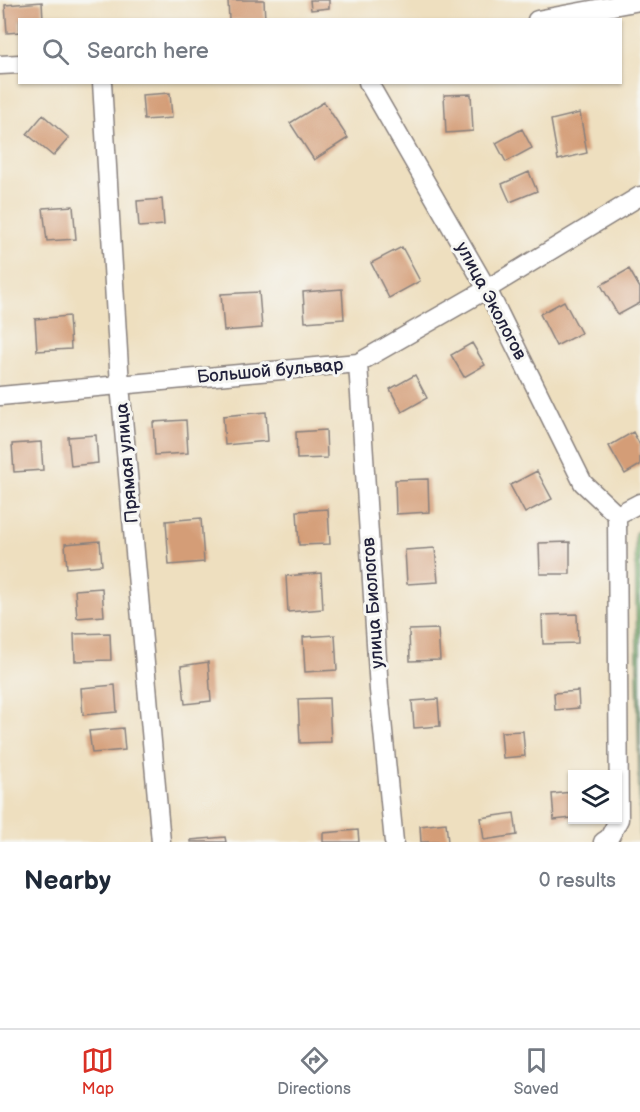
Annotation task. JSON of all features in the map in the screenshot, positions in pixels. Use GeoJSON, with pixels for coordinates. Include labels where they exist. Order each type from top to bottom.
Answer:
{"type":"FeatureCollection","features":[{"type":"Feature","properties":{"kind":"street"},"geometry":{"type":"LineString","coordinates":[[548,18],[640,1]]}},
{"type":"Feature","properties":{"kind":"street"},"geometry":{"type":"LineString","coordinates":[[0,66],[18,64]]}},
{"type":"Feature","properties":{"kind":"street","name":"Прямая улица"},"geometry":{"type":"LineString","coordinates":[[102,84],[120,385],[161,842]]}},
{"type":"Feature","properties":{"kind":"street","name":"улица Экологов"},"geometry":{"type":"LineString","coordinates":[[369,84],[488,289],[583,483],[617,515]]}},
{"type":"Feature","properties":{"kind":"street","name":"Большой бульвар"},"geometry":{"type":"LineString","coordinates":[[0,396],[358,363],[488,289],[640,196]]}},
{"type":"Feature","properties":{"kind":"street","name":"улица Биологов"},"geometry":{"type":"LineString","coordinates":[[358,363],[379,690],[394,842]]}},
{"type":"Feature","properties":{"kind":"street"},"geometry":{"type":"LineString","coordinates":[[606,840],[619,819],[617,515],[640,503]]}},
{"type":"Feature","properties":{"kind":"green space"},"geometry":{"type":"Polygon","coordinates":[[[640,530],[640,842],[635,533],[640,530]]]}},
{"type":"Feature","properties":{"kind":"building"},"geometry":{"type":"Polygon","coordinates":[[[228,0],[264,0],[265,18],[229,18],[228,0]]]}},
{"type":"Feature","properties":{"kind":"building"},"geometry":{"type":"Polygon","coordinates":[[[310,0],[329,0],[329,8],[311,10],[310,0]]]}},
{"type":"Feature","properties":{"kind":"building"},"geometry":{"type":"Polygon","coordinates":[[[42,2],[43,18],[18,18],[18,32],[7,33],[5,5],[42,2]]]}},
{"type":"Feature","properties":{"kind":"building"},"geometry":{"type":"Polygon","coordinates":[[[170,93],[172,118],[144,120],[142,95],[170,93]]]}},
{"type":"Feature","properties":{"kind":"building"},"geometry":{"type":"Polygon","coordinates":[[[471,94],[473,131],[446,133],[444,95],[471,94]]]}},
{"type":"Feature","properties":{"kind":"building"},"geometry":{"type":"Polygon","coordinates":[[[324,102],[348,138],[314,160],[290,123],[324,102]]]}},
{"type":"Feature","properties":{"kind":"building"},"geometry":{"type":"Polygon","coordinates":[[[580,113],[587,153],[558,160],[551,120],[580,113]]]}},
{"type":"Feature","properties":{"kind":"building"},"geometry":{"type":"Polygon","coordinates":[[[43,115],[69,138],[53,156],[27,134],[43,115]]]}},
{"type":"Feature","properties":{"kind":"building"},"geometry":{"type":"Polygon","coordinates":[[[522,129],[532,148],[506,162],[496,143],[522,129]]]}},
{"type":"Feature","properties":{"kind":"building"},"geometry":{"type":"Polygon","coordinates":[[[529,172],[537,191],[510,202],[502,184],[529,172]]]}},
{"type":"Feature","properties":{"kind":"building"},"geometry":{"type":"Polygon","coordinates":[[[162,199],[164,225],[139,227],[137,201],[162,199]]]}},
{"type":"Feature","properties":{"kind":"building"},"geometry":{"type":"Polygon","coordinates":[[[73,206],[76,239],[47,241],[43,208],[73,206]]]}},
{"type":"Feature","properties":{"kind":"building"},"geometry":{"type":"Polygon","coordinates":[[[402,247],[420,281],[389,298],[371,263],[402,247]]]}},
{"type":"Feature","properties":{"kind":"building"},"geometry":{"type":"Polygon","coordinates":[[[629,269],[640,288],[640,303],[618,315],[601,285],[629,269]]]}},
{"type":"Feature","properties":{"kind":"building"},"geometry":{"type":"Polygon","coordinates":[[[342,289],[344,319],[305,322],[303,292],[342,289]]]}},
{"type":"Feature","properties":{"kind":"building"},"geometry":{"type":"Polygon","coordinates":[[[259,292],[262,328],[224,331],[221,294],[259,292]]]}},
{"type":"Feature","properties":{"kind":"building"},"geometry":{"type":"Polygon","coordinates":[[[564,301],[581,333],[556,346],[540,314],[564,301]]]}},
{"type":"Feature","properties":{"kind":"building"},"geometry":{"type":"Polygon","coordinates":[[[69,316],[71,349],[37,351],[35,319],[69,316]]]}},
{"type":"Feature","properties":{"kind":"building"},"geometry":{"type":"Polygon","coordinates":[[[472,343],[485,365],[464,377],[451,355],[472,343]]]}},
{"type":"Feature","properties":{"kind":"building"},"geometry":{"type":"Polygon","coordinates":[[[415,375],[427,398],[402,412],[390,389],[415,375]]]}},
{"type":"Feature","properties":{"kind":"building"},"geometry":{"type":"Polygon","coordinates":[[[266,412],[268,441],[225,445],[223,416],[266,412]]]}},
{"type":"Feature","properties":{"kind":"building"},"geometry":{"type":"Polygon","coordinates":[[[186,420],[188,453],[155,455],[153,422],[186,420]]]}},
{"type":"Feature","properties":{"kind":"building"},"geometry":{"type":"Polygon","coordinates":[[[326,430],[327,458],[297,459],[296,432],[326,430]]]}},
{"type":"Feature","properties":{"kind":"building"},"geometry":{"type":"Polygon","coordinates":[[[633,432],[640,445],[640,465],[625,474],[609,446],[633,432]]]}},
{"type":"Feature","properties":{"kind":"building"},"geometry":{"type":"Polygon","coordinates":[[[96,435],[98,463],[71,466],[68,437],[96,435]]]}},
{"type":"Feature","properties":{"kind":"building"},"geometry":{"type":"Polygon","coordinates":[[[41,442],[43,470],[14,472],[12,444],[41,442]]]}},
{"type":"Feature","properties":{"kind":"building"},"geometry":{"type":"Polygon","coordinates":[[[537,471],[552,499],[525,513],[510,485],[537,471]]]}},
{"type":"Feature","properties":{"kind":"building"},"geometry":{"type":"Polygon","coordinates":[[[428,479],[429,512],[396,514],[395,480],[428,479]]]}},
{"type":"Feature","properties":{"kind":"building"},"geometry":{"type":"Polygon","coordinates":[[[328,509],[330,544],[299,545],[297,511],[328,509]]]}},
{"type":"Feature","properties":{"kind":"building"},"geometry":{"type":"Polygon","coordinates":[[[201,518],[204,562],[169,565],[166,521],[201,518]]]}},
{"type":"Feature","properties":{"kind":"building"},"geometry":{"type":"Polygon","coordinates":[[[100,541],[102,565],[67,568],[65,544],[100,541]]]}},
{"type":"Feature","properties":{"kind":"building"},"geometry":{"type":"Polygon","coordinates":[[[570,542],[570,574],[540,574],[539,543],[570,542]]]}},
{"type":"Feature","properties":{"kind":"building"},"geometry":{"type":"Polygon","coordinates":[[[435,548],[438,582],[407,584],[405,550],[435,548]]]}},
{"type":"Feature","properties":{"kind":"building"},"geometry":{"type":"Polygon","coordinates":[[[321,573],[323,609],[288,612],[286,576],[321,573]]]}},
{"type":"Feature","properties":{"kind":"building"},"geometry":{"type":"Polygon","coordinates":[[[102,588],[104,616],[77,618],[75,590],[102,588]]]}},
{"type":"Feature","properties":{"kind":"building"},"geometry":{"type":"Polygon","coordinates":[[[577,614],[578,643],[543,644],[542,615],[577,614]]]}},
{"type":"Feature","properties":{"kind":"building"},"geometry":{"type":"Polygon","coordinates":[[[438,629],[440,660],[410,661],[409,630],[438,629]]]}},
{"type":"Feature","properties":{"kind":"building"},"geometry":{"type":"Polygon","coordinates":[[[110,633],[111,660],[75,661],[74,634],[110,633]]]}},
{"type":"Feature","properties":{"kind":"building"},"geometry":{"type":"Polygon","coordinates":[[[335,635],[337,670],[305,672],[303,637],[335,635]]]}},
{"type":"Feature","properties":{"kind":"building"},"geometry":{"type":"Polygon","coordinates":[[[208,662],[211,701],[185,704],[181,666],[208,662]]]}},
{"type":"Feature","properties":{"kind":"building"},"geometry":{"type":"Polygon","coordinates":[[[115,685],[117,712],[83,715],[81,688],[115,685]]]}},
{"type":"Feature","properties":{"kind":"building"},"geometry":{"type":"Polygon","coordinates":[[[578,691],[579,708],[555,710],[554,693],[578,691]]]}},
{"type":"Feature","properties":{"kind":"building"},"geometry":{"type":"Polygon","coordinates":[[[329,698],[331,742],[300,743],[298,699],[329,698]]]}},
{"type":"Feature","properties":{"kind":"building"},"geometry":{"type":"Polygon","coordinates":[[[438,699],[440,726],[414,728],[412,701],[438,699]]]}},
{"type":"Feature","properties":{"kind":"building"},"geometry":{"type":"Polygon","coordinates":[[[123,728],[125,750],[92,753],[89,731],[123,728]]]}},
{"type":"Feature","properties":{"kind":"building"},"geometry":{"type":"Polygon","coordinates":[[[523,731],[525,756],[503,758],[501,732],[523,731]]]}},
{"type":"Feature","properties":{"kind":"building"},"geometry":{"type":"Polygon","coordinates":[[[568,792],[568,818],[554,820],[552,794],[568,792]]]}},
{"type":"Feature","properties":{"kind":"building"},"geometry":{"type":"Polygon","coordinates":[[[514,813],[517,835],[484,840],[481,818],[514,813]]]}},
{"type":"Feature","properties":{"kind":"building"},"geometry":{"type":"Polygon","coordinates":[[[446,823],[448,842],[421,842],[420,826],[446,823]]]}},
{"type":"Feature","properties":{"kind":"building"},"geometry":{"type":"Polygon","coordinates":[[[358,830],[359,842],[323,842],[323,833],[358,830]]]}},
{"type":"Feature","properties":{"kind":"building"},"geometry":{"type":"Polygon","coordinates":[[[225,837],[226,842],[191,842],[191,840],[225,837]]]}}]}
